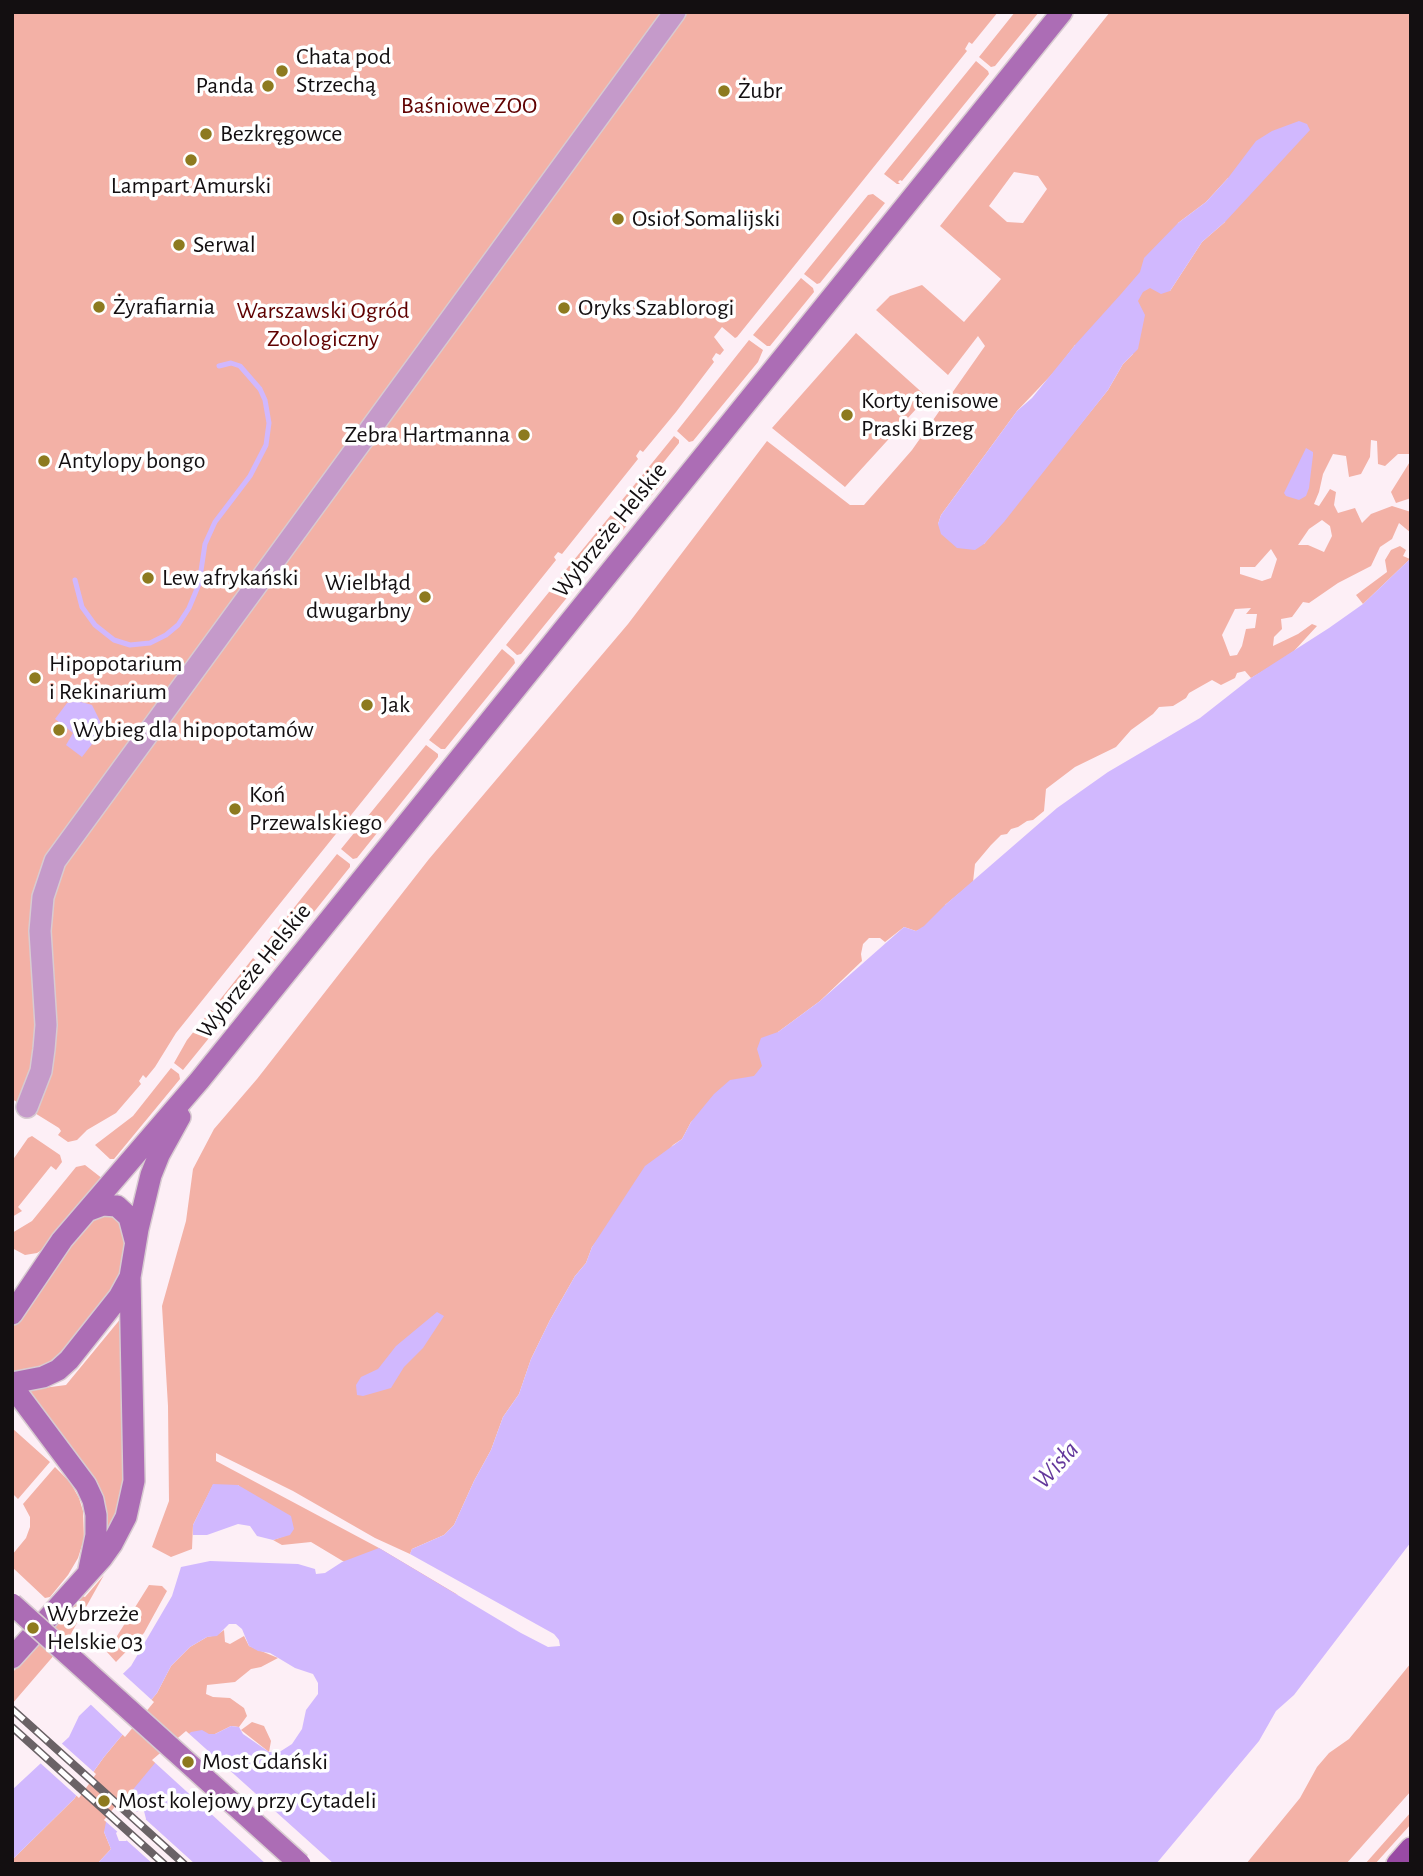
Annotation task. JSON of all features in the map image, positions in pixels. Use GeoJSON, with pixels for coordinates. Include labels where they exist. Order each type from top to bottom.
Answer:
{"type":"FeatureCollection","features":[{"type":"Feature","properties":{"kind":"main road","name":"Wybrzeże Helskie"},"geometry":{"type":"LineString","coordinates":[[12,1314],[62,1240],[199,1081],[1062,12]]}},
{"type":"Feature","properties":{"kind":"main road","name":"Wybrzeże Helskie"},"geometry":{"type":"LineString","coordinates":[[12,1658],[88,1574],[112,1544],[126,1517],[134,1481],[130,1277],[144,1200],[159,1155],[199,1081]]}},
{"type":"Feature","properties":{"kind":"main road"},"geometry":{"type":"LineString","coordinates":[[87,1211],[103,1206],[117,1206],[129,1217],[136,1242]]}},
{"type":"Feature","properties":{"kind":"main road"},"geometry":{"type":"LineString","coordinates":[[12,1288],[62,1240]]}},
{"type":"Feature","properties":{"kind":"main road"},"geometry":{"type":"LineString","coordinates":[[88,1574],[96,1535],[93,1500],[86,1485],[12,1385],[43,1377],[58,1370],[69,1360],[119,1297],[130,1277]]}},
{"type":"Feature","properties":{"kind":"main road"},"geometry":{"type":"LineString","coordinates":[[12,1604],[300,1864]]}},
{"type":"Feature","properties":{"kind":"main road"},"geometry":{"type":"LineString","coordinates":[[1397,1864],[1411,1848]]}},
{"type":"Feature","properties":{"kind":"street"},"geometry":{"type":"LineString","coordinates":[[27,1107],[41,1071],[44,1049],[46,1025],[40,931],[43,897],[55,861],[675,12]]}},
{"type":"Feature","properties":{"kind":"green space","name":"Warszawski Ogród Zoologiczny"},"geometry":{"type":"Polygon","coordinates":[[[12,12],[998,12],[972,44],[969,42],[965,49],[967,51],[737,337],[722,327],[714,337],[724,350],[720,355],[716,353],[712,359],[714,362],[676,412],[643,452],[640,450],[636,456],[638,459],[562,554],[558,552],[554,557],[556,560],[176,1033],[146,1078],[143,1075],[139,1081],[141,1084],[116,1113],[87,1130],[77,1140],[68,1142],[58,1135],[61,1131],[59,1128],[12,1099],[12,12]]]}},
{"type":"Feature","properties":{"kind":"green space"},"geometry":{"type":"Polygon","coordinates":[[[1015,12],[1039,12],[995,66],[991,67],[979,57],[1015,12]]]}},
{"type":"Feature","properties":{"kind":"green space"},"geometry":{"type":"Polygon","coordinates":[[[1110,12],[1411,12],[1411,454],[1398,454],[1385,466],[1378,464],[1377,441],[1371,440],[1370,457],[1361,474],[1349,477],[1346,456],[1333,454],[1323,474],[1314,504],[1319,506],[1330,489],[1336,492],[1334,505],[1338,513],[1355,508],[1362,523],[1371,514],[1392,506],[1411,512],[1411,533],[1399,523],[1392,539],[1380,547],[1371,566],[1338,583],[1309,603],[1303,602],[1292,617],[1281,619],[1282,629],[1274,637],[1273,646],[1312,624],[1317,626],[1294,651],[1277,663],[1251,678],[1245,671],[1237,673],[1235,678],[1221,685],[1212,680],[1173,706],[1159,707],[1131,730],[1116,747],[1075,767],[1046,789],[1044,811],[1033,820],[1001,835],[991,845],[975,864],[973,882],[945,905],[944,920],[916,931],[904,927],[885,942],[880,938],[869,938],[863,944],[862,961],[820,1001],[778,1032],[789,1051],[691,1122],[682,1139],[673,1145],[592,1247],[586,1263],[575,1276],[550,1320],[531,1359],[519,1394],[503,1417],[491,1450],[454,1525],[444,1535],[412,1549],[410,1554],[216,1453],[216,1461],[379,1548],[458,1595],[351,1566],[311,1542],[282,1545],[273,1540],[290,1534],[238,1485],[213,1485],[193,1525],[192,1549],[171,1557],[152,1547],[169,1501],[168,1406],[162,1306],[186,1221],[193,1169],[214,1129],[257,1079],[429,859],[628,624],[767,441],[850,505],[864,505],[912,450],[985,346],[978,336],[948,375],[876,310],[890,296],[922,285],[964,322],[1001,279],[940,226],[1110,12]],[[1014,172],[989,206],[1007,222],[1023,223],[1047,189],[1038,176],[1014,172]],[[1228,178],[1206,202],[1178,223],[1170,291],[1202,242],[1225,222],[1228,178]],[[1075,345],[1056,370],[1017,411],[941,515],[938,524],[984,544],[1108,390],[1123,364],[1133,354],[1075,345]],[[1322,520],[1309,529],[1298,545],[1308,545],[1324,552],[1332,536],[1330,526],[1322,520]],[[1271,549],[1255,567],[1240,567],[1240,574],[1262,581],[1271,578],[1277,559],[1271,549]],[[1251,608],[1235,609],[1222,635],[1230,656],[1237,655],[1246,629],[1255,628],[1257,614],[1246,614],[1251,608]]]}},
{"type":"Feature","properties":{"kind":"green space"},"geometry":{"type":"Polygon","coordinates":[[[976,61],[989,74],[902,181],[898,182],[900,184],[897,184],[884,174],[976,61]]]}},
{"type":"Feature","properties":{"kind":"green space"},"geometry":{"type":"Polygon","coordinates":[[[873,194],[885,203],[817,284],[804,274],[868,195],[873,194]]]}},
{"type":"Feature","properties":{"kind":"green space"},"geometry":{"type":"Polygon","coordinates":[[[801,278],[814,292],[770,346],[767,346],[753,335],[801,278]]]}},
{"type":"Feature","properties":{"kind":"green space","name":"Korty tenisowe Praski Brzeg"},"geometry":{"type":"Polygon","coordinates":[[[856,333],[927,397],[845,487],[772,428],[856,333]]]}},
{"type":"Feature","properties":{"kind":"green space"},"geometry":{"type":"Polygon","coordinates":[[[749,340],[763,350],[758,362],[693,441],[689,442],[677,431],[749,340]]]}},
{"type":"Feature","properties":{"kind":"green space"},"geometry":{"type":"Polygon","coordinates":[[[674,436],[679,443],[626,509],[623,509],[618,505],[674,436]]]}},
{"type":"Feature","properties":{"kind":"green space"},"geometry":{"type":"Polygon","coordinates":[[[1411,460],[1411,498],[1396,503],[1391,492],[1411,460]]]}},
{"type":"Feature","properties":{"kind":"green space"},"geometry":{"type":"Polygon","coordinates":[[[658,476],[664,481],[633,517],[629,511],[658,476]]]}},
{"type":"Feature","properties":{"kind":"green space"},"geometry":{"type":"Polygon","coordinates":[[[615,510],[629,523],[580,581],[576,581],[564,572],[615,510]]]}},
{"type":"Feature","properties":{"kind":"green space"},"geometry":{"type":"Polygon","coordinates":[[[1400,546],[1406,550],[1403,556],[1410,559],[1363,604],[1356,595],[1387,572],[1385,560],[1391,550],[1400,546]]]}},
{"type":"Feature","properties":{"kind":"green space"},"geometry":{"type":"Polygon","coordinates":[[[562,576],[574,589],[521,654],[517,655],[506,645],[562,576]]]}},
{"type":"Feature","properties":{"kind":"green space"},"geometry":{"type":"Polygon","coordinates":[[[502,649],[515,663],[445,749],[441,749],[429,740],[502,649]]]}},
{"type":"Feature","properties":{"kind":"green space"},"geometry":{"type":"Polygon","coordinates":[[[426,745],[438,754],[438,757],[357,858],[353,859],[341,849],[426,745]]]}},
{"type":"Feature","properties":{"kind":"green space"},"geometry":{"type":"Polygon","coordinates":[[[337,854],[350,864],[350,867],[273,963],[269,963],[257,954],[337,854]]]}},
{"type":"Feature","properties":{"kind":"green space"},"geometry":{"type":"Polygon","coordinates":[[[253,958],[266,970],[229,1014],[226,1014],[215,1006],[253,958]]]}},
{"type":"Feature","properties":{"kind":"green space"},"geometry":{"type":"Polygon","coordinates":[[[211,1010],[222,1018],[222,1022],[183,1070],[174,1063],[187,1040],[211,1010]]]}},
{"type":"Feature","properties":{"kind":"green space"},"geometry":{"type":"Polygon","coordinates":[[[171,1068],[179,1074],[180,1079],[114,1159],[110,1159],[95,1145],[133,1116],[171,1068]]]}},
{"type":"Feature","properties":{"kind":"green space"},"geometry":{"type":"Polygon","coordinates":[[[32,1136],[60,1155],[62,1162],[56,1170],[51,1166],[18,1207],[22,1211],[12,1217],[12,1161],[32,1136]]]}},
{"type":"Feature","properties":{"kind":"green space"},"geometry":{"type":"Polygon","coordinates":[[[85,1165],[103,1179],[45,1248],[25,1255],[12,1248],[12,1233],[32,1221],[76,1167],[85,1165]]]}},
{"type":"Feature","properties":{"kind":"green space"},"geometry":{"type":"Polygon","coordinates":[[[104,1214],[119,1220],[127,1237],[125,1261],[115,1286],[60,1356],[30,1371],[15,1371],[12,1369],[12,1328],[15,1320],[33,1293],[93,1219],[104,1214]]]}},
{"type":"Feature","properties":{"kind":"green space"},"geometry":{"type":"Polygon","coordinates":[[[122,1317],[127,1467],[118,1514],[108,1531],[28,1390],[66,1385],[122,1317]]]}},
{"type":"Feature","properties":{"kind":"green space"},"geometry":{"type":"Polygon","coordinates":[[[12,1428],[50,1462],[18,1499],[12,1493],[12,1428]]]}},
{"type":"Feature","properties":{"kind":"green space"},"geometry":{"type":"Polygon","coordinates":[[[55,1467],[70,1482],[79,1498],[83,1511],[84,1539],[78,1558],[68,1575],[50,1597],[45,1598],[12,1567],[12,1555],[26,1538],[30,1527],[30,1517],[23,1504],[55,1467]]]}},
{"type":"Feature","properties":{"kind":"green space"},"geometry":{"type":"Polygon","coordinates":[[[104,1575],[68,1639],[12,1704],[12,1673],[104,1575]]]}},
{"type":"Feature","properties":{"kind":"green space"},"geometry":{"type":"Polygon","coordinates":[[[149,1585],[162,1586],[167,1591],[144,1633],[116,1662],[107,1652],[149,1585]]]}},
{"type":"Feature","properties":{"kind":"green space"},"geometry":{"type":"Polygon","coordinates":[[[224,1630],[225,1642],[230,1644],[244,1636],[249,1646],[278,1658],[251,1669],[235,1682],[207,1685],[206,1694],[230,1698],[244,1708],[247,1716],[239,1727],[231,1726],[209,1734],[104,1832],[111,1849],[97,1864],[12,1864],[12,1860],[74,1799],[104,1757],[157,1693],[171,1666],[190,1647],[224,1630]]]}},
{"type":"Feature","properties":{"kind":"green space"},"geometry":{"type":"Polygon","coordinates":[[[1411,1663],[1411,1791],[1346,1864],[1246,1864],[1300,1798],[1317,1767],[1329,1753],[1349,1739],[1411,1663]]]}},
{"type":"Feature","properties":{"kind":"green space"},"geometry":{"type":"Polygon","coordinates":[[[252,1722],[264,1726],[271,1741],[269,1752],[241,1730],[252,1722]]]}},
{"type":"Feature","properties":{"kind":"green space"},"geometry":{"type":"Polygon","coordinates":[[[1411,1812],[1411,1824],[1375,1864],[1365,1864],[1411,1812]]]}},
{"type":"Feature","properties":{"kind":"water"},"geometry":{"type":"Polygon","coordinates":[[[1299,121],[1307,124],[1310,130],[1225,222],[1202,242],[1170,291],[1161,294],[1150,288],[1143,292],[1138,301],[1145,315],[1138,349],[1123,364],[1108,390],[1004,522],[975,550],[957,548],[941,534],[938,524],[941,515],[1017,411],[1032,398],[1140,272],[1144,258],[1178,223],[1206,202],[1256,141],[1272,131],[1299,121]]]}},
{"type":"Feature","properties":{"kind":"water"},"geometry":{"type":"Polygon","coordinates":[[[1306,448],[1313,452],[1309,488],[1306,496],[1299,500],[1284,493],[1306,448]]]}},
{"type":"Feature","properties":{"kind":"water","name":"Wisła"},"geometry":{"type":"Polygon","coordinates":[[[1411,558],[1411,1542],[1294,1695],[1276,1711],[1259,1741],[1156,1864],[97,1864],[111,1849],[104,1832],[106,1822],[155,1763],[191,1732],[202,1730],[215,1734],[231,1726],[239,1727],[243,1734],[269,1752],[281,1751],[292,1744],[302,1729],[306,1710],[318,1694],[318,1683],[313,1674],[249,1646],[242,1629],[236,1624],[229,1624],[217,1636],[207,1637],[190,1647],[171,1666],[157,1693],[104,1757],[74,1799],[12,1860],[12,1790],[69,1737],[79,1716],[131,1666],[172,1596],[181,1567],[210,1561],[298,1564],[315,1569],[316,1574],[325,1573],[342,1562],[379,1548],[521,1633],[548,1647],[560,1646],[554,1634],[410,1554],[412,1549],[444,1535],[454,1525],[491,1450],[503,1417],[519,1394],[531,1359],[550,1320],[575,1276],[586,1263],[592,1247],[645,1166],[682,1139],[691,1122],[714,1094],[730,1080],[754,1076],[762,1066],[757,1049],[761,1038],[778,1032],[820,1001],[904,927],[916,931],[924,926],[1057,808],[1108,772],[1200,718],[1251,678],[1363,604],[1411,558]],[[138,1811],[116,1833],[119,1841],[126,1841],[146,1819],[144,1811],[138,1811]]]}},
{"type":"Feature","properties":{"kind":"water"},"geometry":{"type":"Polygon","coordinates":[[[78,701],[92,705],[101,723],[99,735],[82,757],[66,745],[73,733],[55,719],[67,703],[78,701]]]}},
{"type":"Feature","properties":{"kind":"water"},"geometry":{"type":"Polygon","coordinates":[[[437,1312],[444,1316],[391,1388],[363,1396],[357,1395],[356,1385],[361,1377],[378,1369],[396,1346],[437,1312]]]}},
{"type":"Feature","properties":{"kind":"water"},"geometry":{"type":"Polygon","coordinates":[[[213,1484],[238,1485],[291,1516],[294,1529],[290,1535],[273,1540],[257,1536],[250,1526],[238,1524],[207,1535],[193,1535],[193,1525],[213,1484]]]}},
{"type":"Feature","properties":{"kind":"pier"},"geometry":{"type":"Polygon","coordinates":[[[120,1671],[154,1702],[125,1737],[88,1702],[120,1671]]]}},
{"type":"Feature","properties":{"kind":"pier"},"geometry":{"type":"Polygon","coordinates":[[[186,1731],[334,1864],[266,1864],[152,1760],[186,1731]]]}},
{"type":"Feature","properties":{"kind":"pier"},"geometry":{"type":"Polygon","coordinates":[[[59,1741],[96,1774],[79,1798],[38,1761],[59,1741]]]}},
{"type":"Feature","properties":{"kind":"pier"},"geometry":{"type":"Polygon","coordinates":[[[122,1798],[139,1814],[120,1834],[104,1820],[122,1798]]]}},
{"type":"Feature","properties":{"kind":"pier"},"geometry":{"type":"Polygon","coordinates":[[[143,1817],[195,1864],[153,1864],[124,1838],[143,1817]]]}},
{"type":"Feature","properties":{"kind":"waterway"},"geometry":{"type":"LineString","coordinates":[[75,580],[82,607],[95,625],[114,640],[130,645],[150,643],[178,625],[199,584],[205,544],[215,522],[250,476],[266,445],[269,423],[260,389],[240,366],[231,363],[219,366]]}},
{"type":"Feature","properties":{"kind":"tram line"},"geometry":{"type":"LineString","coordinates":[[12,1599],[306,1864]]}},
{"type":"Feature","properties":{"kind":"railway"},"geometry":{"type":"LineString","coordinates":[[12,1709],[184,1864]]}},
{"type":"Feature","properties":{"kind":"railway"},"geometry":{"type":"LineString","coordinates":[[12,1727],[164,1864]]}},
{"type":"Feature","properties":{"kind":"place","name":"Chata pod Strzechą"},"geometry":{"type":"Point","coordinates":[282,71]}},
{"type":"Feature","properties":{"kind":"place","name":"Panda"},"geometry":{"type":"Point","coordinates":[268,86]}},
{"type":"Feature","properties":{"kind":"place","name":"Żubr"},"geometry":{"type":"Point","coordinates":[724,91]}},
{"type":"Feature","properties":{"kind":"place","name":"Bezkręgowce"},"geometry":{"type":"Point","coordinates":[206,134]}},
{"type":"Feature","properties":{"kind":"place","name":"Lampart Amurski"},"geometry":{"type":"Point","coordinates":[191,160]}},
{"type":"Feature","properties":{"kind":"place","name":"Osioł Somalijski"},"geometry":{"type":"Point","coordinates":[618,219]}},
{"type":"Feature","properties":{"kind":"place","name":"Serwal"},"geometry":{"type":"Point","coordinates":[179,245]}},
{"type":"Feature","properties":{"kind":"place","name":"Żyrafiarnia"},"geometry":{"type":"Point","coordinates":[99,307]}},
{"type":"Feature","properties":{"kind":"place","name":"Oryks Szablorogi"},"geometry":{"type":"Point","coordinates":[564,308]}},
{"type":"Feature","properties":{"kind":"place","name":"Korty tenisowe Praski Brzeg"},"geometry":{"type":"Point","coordinates":[847,415]}},
{"type":"Feature","properties":{"kind":"place","name":"Zebra Hartmanna"},"geometry":{"type":"Point","coordinates":[524,435]}},
{"type":"Feature","properties":{"kind":"place","name":"Antylopy bongo"},"geometry":{"type":"Point","coordinates":[44,461]}},
{"type":"Feature","properties":{"kind":"place","name":"Lew afrykański"},"geometry":{"type":"Point","coordinates":[148,578]}},
{"type":"Feature","properties":{"kind":"place","name":"Wielbłąd dwugarbny"},"geometry":{"type":"Point","coordinates":[425,597]}},
{"type":"Feature","properties":{"kind":"place","name":"Hipopotarium i Rekinarium"},"geometry":{"type":"Point","coordinates":[35,678]}},
{"type":"Feature","properties":{"kind":"place","name":"Jak"},"geometry":{"type":"Point","coordinates":[367,705]}},
{"type":"Feature","properties":{"kind":"place","name":"Wybieg dla hipopotamów"},"geometry":{"type":"Point","coordinates":[59,730]}},
{"type":"Feature","properties":{"kind":"place","name":"Koń Przewalskiego"},"geometry":{"type":"Point","coordinates":[235,809]}},
{"type":"Feature","properties":{"kind":"place","name":"Wybrzeże Helskie 03"},"geometry":{"type":"Point","coordinates":[33,1628]}},
{"type":"Feature","properties":{"kind":"place","name":"Most Gdański"},"geometry":{"type":"Point","coordinates":[188,1762]}},
{"type":"Feature","properties":{"kind":"place","name":"Most kolejowy przy Cytadeli"},"geometry":{"type":"Point","coordinates":[104,1801]}},
{"type":"Feature","properties":{"kind":"park label","name":"Baśniowe ZOO"},"geometry":{"type":"Point","coordinates":[469,106]}}]}
